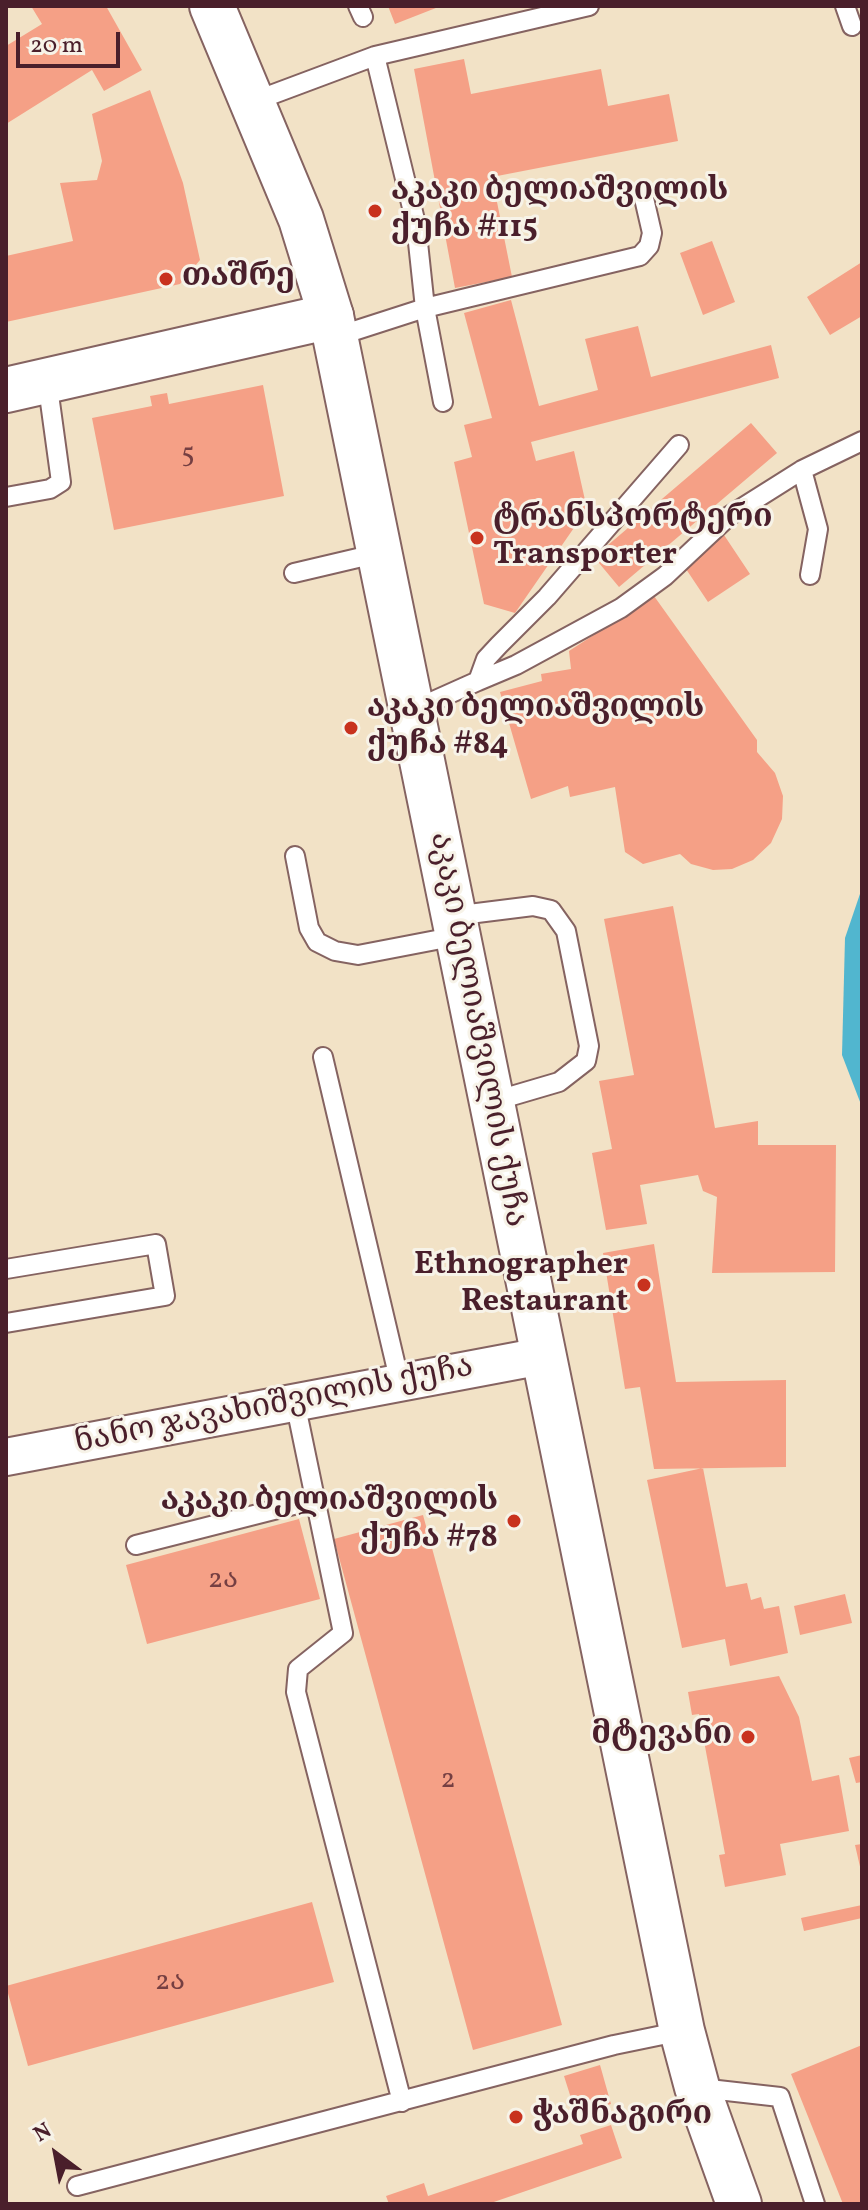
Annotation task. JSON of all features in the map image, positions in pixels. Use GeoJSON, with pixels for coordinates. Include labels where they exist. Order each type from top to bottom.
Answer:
{"type":"FeatureCollection","features":[{"type":"Feature","properties":{"kind":"main road","name":"აკაკი ბელიაშვილის ქუჩა"},"geometry":{"type":"LineString","coordinates":[[212,6],[301,219],[333,327],[682,2031],[697,2087],[739,2204]]}},
{"type":"Feature","properties":{"kind":"main road"},"geometry":{"type":"LineString","coordinates":[[27,385],[333,327]]}},
{"type":"Feature","properties":{"kind":"street","name":"ნანო ჯავახიშვილის ქუჩა"},"geometry":{"type":"LineString","coordinates":[[6,1457],[542,1356]]}},
{"type":"Feature","properties":{"kind":"lane"},"geometry":{"type":"LineString","coordinates":[[252,102],[375,56],[589,6]]}},
{"type":"Feature","properties":{"kind":"lane"},"geometry":{"type":"LineString","coordinates":[[845,6],[852,26]]}},
{"type":"Feature","properties":{"kind":"lane"},"geometry":{"type":"LineString","coordinates":[[375,56],[416,224],[425,308],[443,402]]}},
{"type":"Feature","properties":{"kind":"lane"},"geometry":{"type":"LineString","coordinates":[[333,327],[640,256],[649,246],[652,233],[643,194]]}},
{"type":"Feature","properties":{"kind":"lane"},"geometry":{"type":"LineString","coordinates":[[6,497],[50,489],[61,482],[27,385]]}},
{"type":"Feature","properties":{"kind":"lane"},"geometry":{"type":"LineString","coordinates":[[411,711],[516,665],[621,608],[665,576],[729,516],[802,470],[862,441]]}},
{"type":"Feature","properties":{"kind":"lane"},"geometry":{"type":"LineString","coordinates":[[478,681],[486,659],[547,597],[679,445]]}},
{"type":"Feature","properties":{"kind":"lane"},"geometry":{"type":"LineString","coordinates":[[802,470],[818,529],[810,575]]}},
{"type":"Feature","properties":{"kind":"lane"},"geometry":{"type":"LineString","coordinates":[[294,573],[379,553]]}},
{"type":"Feature","properties":{"kind":"lane"},"geometry":{"type":"LineString","coordinates":[[295,856],[309,928],[317,942],[335,951],[358,955],[533,906],[551,910],[566,931],[589,1046],[586,1061],[559,1082],[491,1102]]}},
{"type":"Feature","properties":{"kind":"lane"},"geometry":{"type":"LineString","coordinates":[[323,1057],[400,1383]]}},
{"type":"Feature","properties":{"kind":"lane"},"geometry":{"type":"LineString","coordinates":[[6,1269],[156,1244],[165,1296],[6,1323]]}},
{"type":"Feature","properties":{"kind":"lane"},"geometry":{"type":"LineString","coordinates":[[295,1402],[343,1633],[298,1669],[296,1692],[402,2102]]}},
{"type":"Feature","properties":{"kind":"lane"},"geometry":{"type":"LineString","coordinates":[[136,1545],[317,1499]]}},
{"type":"Feature","properties":{"kind":"lane"},"geometry":{"type":"LineString","coordinates":[[77,2186],[614,2045],[682,2031]]}},
{"type":"Feature","properties":{"kind":"lane"},"geometry":{"type":"LineString","coordinates":[[697,2087],[780,2097],[815,2204]]}},
{"type":"Feature","properties":{"kind":"water"},"geometry":{"type":"Polygon","coordinates":[[[862,888],[862,1107],[842,1055],[845,938],[862,888]]]}},
{"type":"Feature","properties":{"kind":"building"},"geometry":{"type":"Polygon","coordinates":[[[31,6],[106,6],[142,70],[104,91],[92,70],[6,124],[6,46],[42,24],[31,6]]]}},
{"type":"Feature","properties":{"kind":"building"},"geometry":{"type":"Polygon","coordinates":[[[388,6],[441,6],[395,24],[388,6]]]}},
{"type":"Feature","properties":{"kind":"building"},"geometry":{"type":"Polygon","coordinates":[[[464,59],[471,94],[601,69],[608,106],[669,94],[678,141],[492,177],[512,277],[455,288],[414,69],[464,59]]]}},
{"type":"Feature","properties":{"kind":"building"},"geometry":{"type":"Polygon","coordinates":[[[150,90],[183,183],[200,260],[180,284],[6,322],[6,256],[73,241],[60,183],[97,180],[102,161],[92,114],[150,90]]]}},
{"type":"Feature","properties":{"kind":"building"},"geometry":{"type":"Polygon","coordinates":[[[712,241],[735,302],[703,315],[680,253],[712,241]]]}},
{"type":"Feature","properties":{"kind":"building"},"geometry":{"type":"Polygon","coordinates":[[[862,262],[862,316],[830,335],[807,297],[862,262]]]}},
{"type":"Feature","properties":{"kind":"building"},"geometry":{"type":"Polygon","coordinates":[[[511,300],[539,406],[598,390],[585,339],[638,326],[651,377],[771,345],[779,378],[531,442],[536,461],[574,451],[587,509],[515,613],[484,604],[454,462],[472,457],[464,425],[492,418],[464,313],[511,300]]]}},
{"type":"Feature","properties":{"kind":"building"},"geometry":{"type":"Polygon","coordinates":[[[263,385],[284,496],[114,530],[92,418],[152,406],[150,396],[167,393],[169,404],[263,385]]]}},
{"type":"Feature","properties":{"kind":"building"},"geometry":{"type":"Polygon","coordinates":[[[751,423],[777,453],[619,587],[594,557],[751,423]]]}},
{"type":"Feature","properties":{"kind":"building"},"geometry":{"type":"Polygon","coordinates":[[[724,535],[750,574],[708,602],[682,563],[724,535]]]}},
{"type":"Feature","properties":{"kind":"building"},"geometry":{"type":"Polygon","coordinates":[[[654,596],[757,740],[757,752],[775,773],[783,796],[782,819],[771,843],[753,860],[732,869],[713,870],[691,864],[680,854],[643,864],[625,852],[615,787],[570,797],[568,786],[531,799],[500,692],[542,681],[541,674],[571,669],[569,651],[654,596]]]}},
{"type":"Feature","properties":{"kind":"building"},"geometry":{"type":"Polygon","coordinates":[[[673,906],[715,1128],[758,1121],[758,1145],[836,1145],[835,1272],[712,1273],[717,1197],[703,1191],[698,1175],[640,1185],[647,1224],[606,1230],[592,1153],[612,1149],[599,1081],[634,1075],[604,919],[673,906]]]}},
{"type":"Feature","properties":{"kind":"building"},"geometry":{"type":"Polygon","coordinates":[[[654,1244],[676,1382],[786,1380],[786,1467],[654,1469],[640,1387],[625,1389],[603,1253],[654,1244]]]}},
{"type":"Feature","properties":{"kind":"building"},"geometry":{"type":"Polygon","coordinates":[[[703,1468],[726,1587],[747,1583],[751,1600],[761,1597],[764,1609],[779,1606],[788,1653],[730,1666],[725,1639],[682,1648],[647,1480],[703,1468]]]}},
{"type":"Feature","properties":{"kind":"building"},"geometry":{"type":"Polygon","coordinates":[[[423,1515],[562,2025],[473,2050],[334,1539],[423,1515]]]}},
{"type":"Feature","properties":{"kind":"building"},"geometry":{"type":"Polygon","coordinates":[[[299,1519],[320,1599],[147,1644],[126,1565],[299,1519]]]}},
{"type":"Feature","properties":{"kind":"building"},"geometry":{"type":"Polygon","coordinates":[[[845,1594],[852,1623],[800,1635],[794,1606],[845,1594]]]}},
{"type":"Feature","properties":{"kind":"building"},"geometry":{"type":"Polygon","coordinates":[[[779,1676],[799,1717],[812,1781],[839,1775],[849,1831],[780,1844],[786,1875],[725,1887],[719,1855],[725,1854],[699,1714],[692,1715],[688,1692],[779,1676]]]}},
{"type":"Feature","properties":{"kind":"building"},"geometry":{"type":"Polygon","coordinates":[[[862,1755],[862,1782],[856,1783],[849,1758],[862,1755]]]}},
{"type":"Feature","properties":{"kind":"building"},"geometry":{"type":"Polygon","coordinates":[[[862,1844],[862,1871],[861,1871],[855,1845],[862,1844]]]}},
{"type":"Feature","properties":{"kind":"building"},"geometry":{"type":"Polygon","coordinates":[[[312,1902],[334,1982],[28,2066],[6,1986],[312,1902]]]}},
{"type":"Feature","properties":{"kind":"building"},"geometry":{"type":"Polygon","coordinates":[[[862,1905],[862,1918],[804,1931],[801,1918],[862,1905]]]}},
{"type":"Feature","properties":{"kind":"building"},"geometry":{"type":"Polygon","coordinates":[[[862,2045],[862,2204],[843,2204],[791,2074],[862,2045]]]}},
{"type":"Feature","properties":{"kind":"building"},"geometry":{"type":"Polygon","coordinates":[[[600,2065],[611,2104],[576,2114],[564,2076],[600,2065]]]}},
{"type":"Feature","properties":{"kind":"building"},"geometry":{"type":"Polygon","coordinates":[[[611,2125],[622,2158],[488,2204],[389,2204],[386,2196],[424,2183],[428,2196],[583,2144],[580,2135],[611,2125]]]}},
{"type":"Feature","properties":{"kind":"place","name":"აკაკი ბელიაშვილის ქუჩა #115"},"geometry":{"type":"Point","coordinates":[375,211]}},
{"type":"Feature","properties":{"kind":"place","name":"თაშრე"},"geometry":{"type":"Point","coordinates":[166,279]}},
{"type":"Feature","properties":{"kind":"place","name":"ტრანსპორტერი Transporter"},"geometry":{"type":"Point","coordinates":[477,538]}},
{"type":"Feature","properties":{"kind":"place","name":"აკაკი ბელიაშვილის ქუჩა #84"},"geometry":{"type":"Point","coordinates":[351,728]}},
{"type":"Feature","properties":{"kind":"place","name":"Ethnographer Restaurant"},"geometry":{"type":"Point","coordinates":[644,1285]}},
{"type":"Feature","properties":{"kind":"place","name":"აკაკი ბელიაშვილის ქუჩა #78"},"geometry":{"type":"Point","coordinates":[514,1521]}},
{"type":"Feature","properties":{"kind":"place","name":"მტევანი"},"geometry":{"type":"Point","coordinates":[748,1737]}},
{"type":"Feature","properties":{"kind":"place","name":"ჭაშნაგირი"},"geometry":{"type":"Point","coordinates":[516,2117]}}]}
